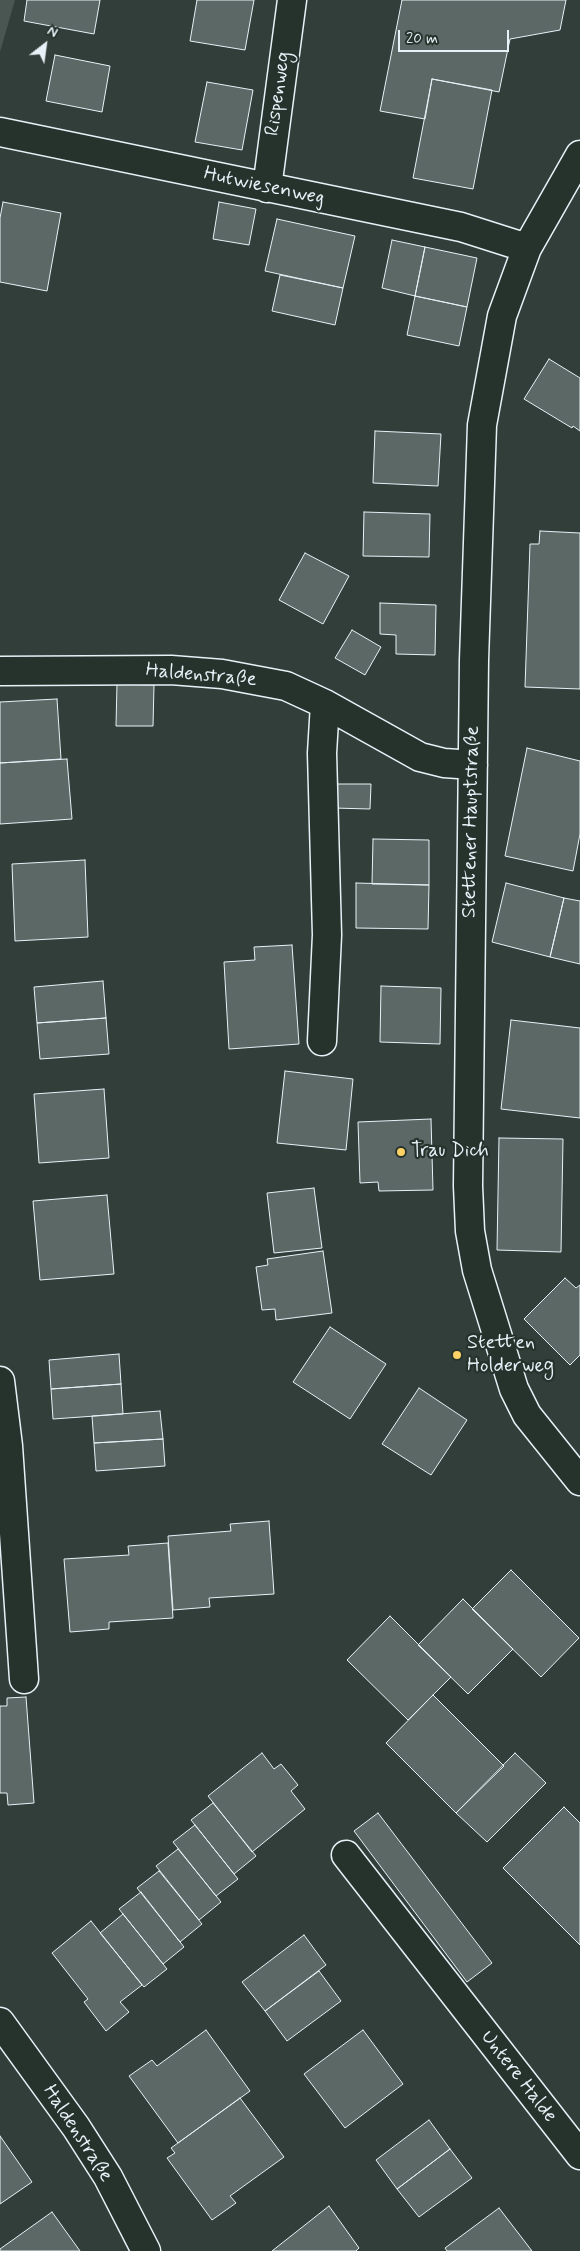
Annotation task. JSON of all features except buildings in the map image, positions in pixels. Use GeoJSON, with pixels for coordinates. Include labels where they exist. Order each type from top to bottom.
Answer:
{"type":"FeatureCollection","features":[{"type":"Feature","properties":{"kind":"street","name":"Rispenweg"},"geometry":{"type":"LineString","coordinates":[[267,188],[292,0]]}},
{"type":"Feature","properties":{"kind":"street","name":"Hutwiesenweg"},"geometry":{"type":"LineString","coordinates":[[0,132],[461,227],[526,248]]}},
{"type":"Feature","properties":{"kind":"street","name":"Stettener Hauptstraße"},"geometry":{"type":"LineString","coordinates":[[580,155],[526,248],[502,316],[482,425],[472,764],[468,1186],[470,1230],[476,1270],[514,1389],[527,1415],[580,1482]]}},
{"type":"Feature","properties":{"kind":"street","name":"Haldenstraße"},"geometry":{"type":"LineString","coordinates":[[0,671],[170,670],[222,674],[286,686],[325,704],[420,757],[444,763],[472,764]]}},
{"type":"Feature","properties":{"kind":"street"},"geometry":{"type":"LineString","coordinates":[[322,1040],[327,935],[322,753],[325,704]]}},
{"type":"Feature","properties":{"kind":"street"},"geometry":{"type":"LineString","coordinates":[[0,1381],[8,1446],[24,1679]]}},
{"type":"Feature","properties":{"kind":"street","name":"Untere Halde"},"geometry":{"type":"LineString","coordinates":[[346,1855],[580,2155]]}},
{"type":"Feature","properties":{"kind":"street","name":"Haldenstraße"},"geometry":{"type":"LineString","coordinates":[[0,2022],[76,2127],[108,2177],[146,2251]]}},
{"type":"Feature","properties":{"kind":"shaded area"},"geometry":{"type":"Polygon","coordinates":[[[0,0],[15,0],[0,52],[0,0]]]}},
{"type":"Feature","properties":{"kind":"place","name":"Trau Dich"},"geometry":{"type":"Point","coordinates":[401,1152]}},
{"type":"Feature","properties":{"kind":"place","name":"Stetten Holderweg"},"geometry":{"type":"Point","coordinates":[457,1355]}}]}
